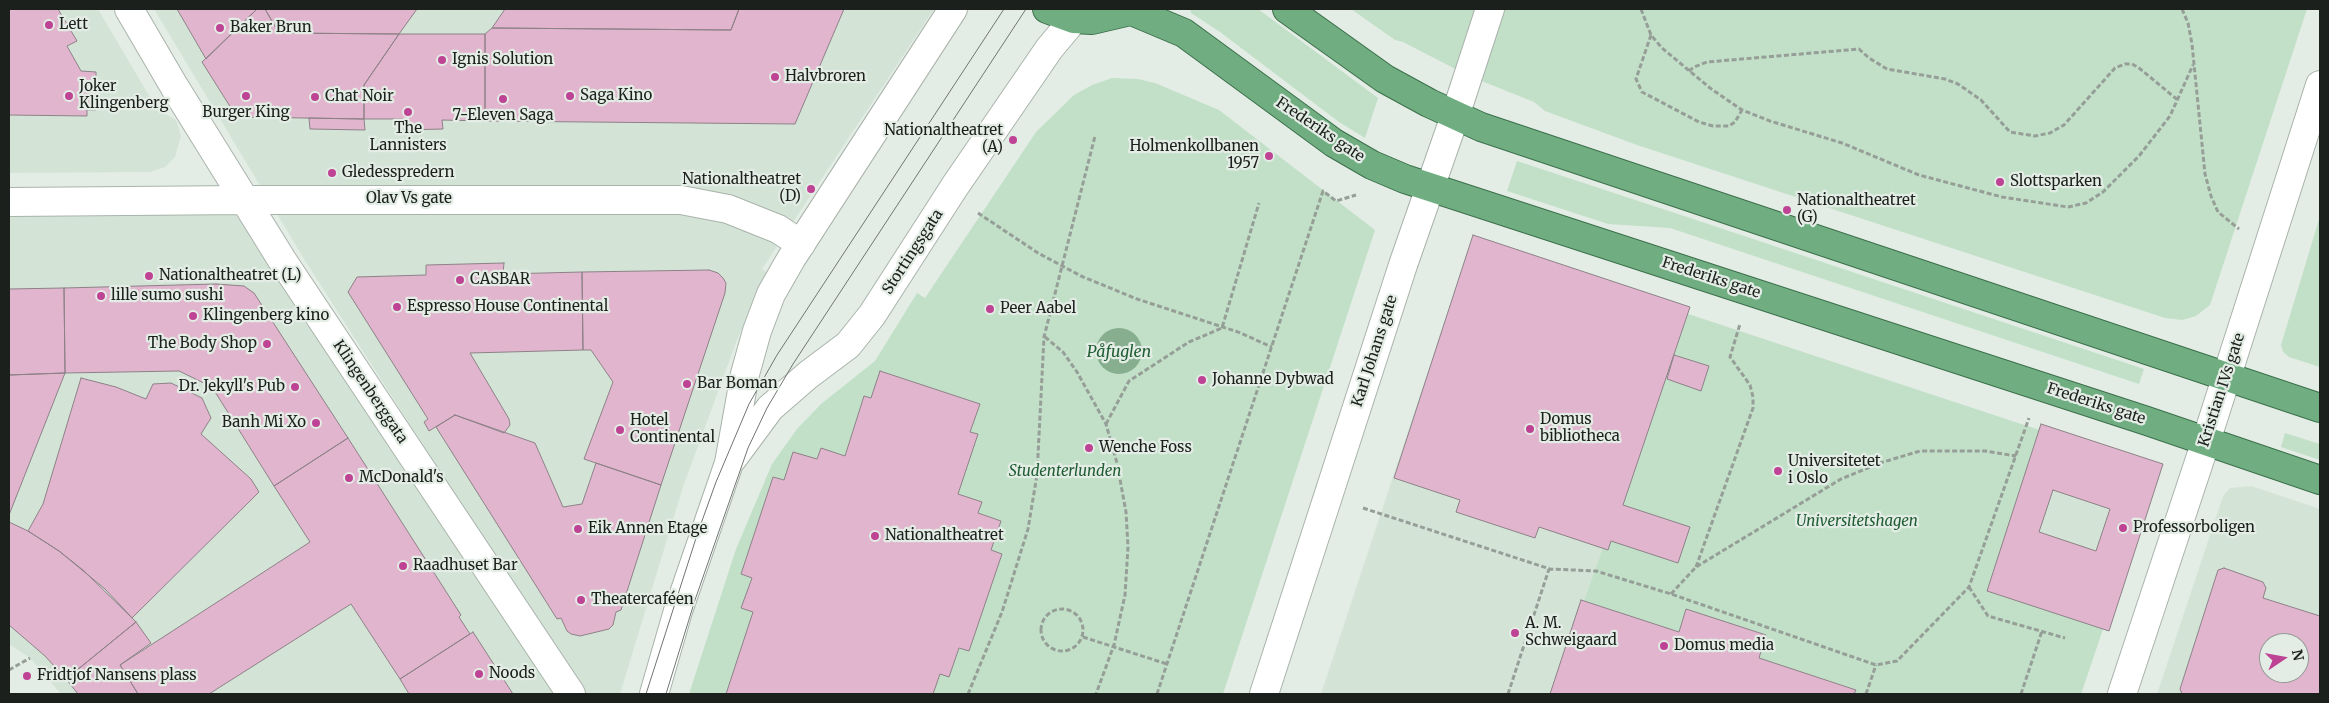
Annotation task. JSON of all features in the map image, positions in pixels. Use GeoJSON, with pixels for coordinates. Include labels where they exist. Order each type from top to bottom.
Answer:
{"type":"FeatureCollection","features":[{"type":"Feature","properties":{"kind":"highway"},"geometry":{"type":"LineString","coordinates":[[1047,9],[1074,19],[1092,20],[1137,10]]}},
{"type":"Feature","properties":{"kind":"highway"},"geometry":{"type":"LineString","coordinates":[[1287,9],[1385,79],[1454,116],[1508,138],[2227,375],[2320,408]]}},
{"type":"Feature","properties":{"kind":"highway","name":"Frederiks gate"},"geometry":{"type":"LineString","coordinates":[[1137,10],[1184,33],[1313,128],[1361,159],[1430,188],[1509,212],[2320,480]]}},
{"type":"Feature","properties":{"kind":"street","name":"Klingenberggata"},"geometry":{"type":"LineString","coordinates":[[129,9],[174,86],[245,200],[571,694]]}},
{"type":"Feature","properties":{"kind":"street","name":"Stortingsgata"},"geometry":{"type":"LineString","coordinates":[[654,694],[678,611],[729,463],[744,374],[771,294],[801,244],[953,9]]}},
{"type":"Feature","properties":{"kind":"street","name":"Karl Johans gate"},"geometry":{"type":"LineString","coordinates":[[1264,694],[1490,9]]}},
{"type":"Feature","properties":{"kind":"street","name":"Stortingsgata"},"geometry":{"type":"LineString","coordinates":[[729,463],[770,408],[808,375],[848,345],[872,315],[955,186],[1049,49],[1074,19]]}},
{"type":"Feature","properties":{"kind":"street","name":"Kristian IVs gate"},"geometry":{"type":"LineString","coordinates":[[2122,694],[2206,441],[2320,86]]}},
{"type":"Feature","properties":{"kind":"street","name":"Olav Vs gate"},"geometry":{"type":"LineString","coordinates":[[9,202],[681,200],[728,209],[778,229],[801,244]]}},
{"type":"Feature","properties":{"kind":"path"},"geometry":{"type":"LineString","coordinates":[[1641,9],[1651,35],[1668,54],[1689,72],[1742,110],[1770,122],[1842,143],[1919,175],[2002,197],[2068,207],[2086,203],[2118,177],[2157,134],[2179,101],[2193,65]]}},
{"type":"Feature","properties":{"kind":"path"},"geometry":{"type":"LineString","coordinates":[[2182,9],[2188,23],[2204,174],[2218,212],[2235,227]]}},
{"type":"Feature","properties":{"kind":"path"},"geometry":{"type":"LineString","coordinates":[[1651,35],[1636,79],[1642,92],[1699,122],[1713,126],[1729,126],[1735,122],[1742,110]]}},
{"type":"Feature","properties":{"kind":"path"},"geometry":{"type":"LineString","coordinates":[[1689,72],[1694,67],[1707,62],[1859,49],[1887,69],[1945,79],[1958,84],[1981,100],[2010,132],[2035,136],[2050,133],[2064,125],[2115,68],[2125,64],[2132,64],[2139,68],[2179,101]]}},
{"type":"Feature","properties":{"kind":"path"},"geometry":{"type":"LineString","coordinates":[[968,694],[1002,612],[1028,529],[1037,475],[1044,336],[1095,136]]}},
{"type":"Feature","properties":{"kind":"path"},"geometry":{"type":"LineString","coordinates":[[1157,694],[1323,191],[1336,200],[1362,194]]}},
{"type":"Feature","properties":{"kind":"path"},"geometry":{"type":"LineString","coordinates":[[1222,328],[1259,203]]}},
{"type":"Feature","properties":{"kind":"path"},"geometry":{"type":"LineString","coordinates":[[972,210],[1062,267],[1136,299],[1272,347]]}},
{"type":"Feature","properties":{"kind":"path"},"geometry":{"type":"LineString","coordinates":[[1106,424],[1129,381],[1189,342],[1222,328]]}},
{"type":"Feature","properties":{"kind":"path"},"geometry":{"type":"LineString","coordinates":[[1696,567],[1753,408],[1750,385],[1730,357],[1738,329]]}},
{"type":"Feature","properties":{"kind":"path"},"geometry":{"type":"LineString","coordinates":[[1044,336],[1068,359],[1106,424],[1117,464],[1126,512],[1128,547],[1125,595],[1114,645],[1096,694]]}},
{"type":"Feature","properties":{"kind":"path"},"geometry":{"type":"LineString","coordinates":[[1363,508],[1550,569],[1596,571],[1671,594],[1876,666],[1898,661],[1969,587],[2032,411]]}},
{"type":"Feature","properties":{"kind":"path"},"geometry":{"type":"LineString","coordinates":[[1671,594],[1696,567],[1841,479],[1880,463],[1920,451],[1985,451],[2016,456]]}},
{"type":"Feature","properties":{"kind":"path"},"geometry":{"type":"LineString","coordinates":[[1508,694],[1550,569]]}},
{"type":"Feature","properties":{"kind":"path"},"geometry":{"type":"LineString","coordinates":[[1969,587],[1988,616],[2065,638]]}},
{"type":"Feature","properties":{"kind":"path"},"geometry":{"type":"LineString","coordinates":[[1065,609],[1078,616],[1082,622],[1083,637],[1080,643],[1070,651],[1056,651],[1050,648],[1042,638],[1042,623],[1051,612],[1065,609]]}},
{"type":"Feature","properties":{"kind":"path"},"geometry":{"type":"LineString","coordinates":[[2021,694],[2042,631]]}},
{"type":"Feature","properties":{"kind":"path"},"geometry":{"type":"LineString","coordinates":[[1083,637],[1114,645],[1167,664]]}},
{"type":"Feature","properties":{"kind":"path"},"geometry":{"type":"LineString","coordinates":[[9,670],[30,658]]}},
{"type":"Feature","properties":{"kind":"path"},"geometry":{"type":"LineString","coordinates":[[1866,694],[1876,666]]}},
{"type":"Feature","properties":{"kind":"shaded area"},"geometry":{"type":"Polygon","coordinates":[[[9,9],[98,9],[157,109],[176,120],[181,136],[175,157],[165,167],[150,172],[9,173],[9,9]]]}},
{"type":"Feature","properties":{"kind":"shaded area"},"geometry":{"type":"Polygon","coordinates":[[[154,9],[934,9],[762,269],[770,274],[750,309],[737,340],[683,487],[620,694],[582,694],[304,259],[154,9]]]}},
{"type":"Feature","properties":{"kind":"shaded area"},"geometry":{"type":"Polygon","coordinates":[[[245,200],[571,694],[61,694],[30,658],[9,644],[9,202],[245,200]]]}},
{"type":"Feature","properties":{"kind":"shaded area","name":"Universitetet i Oslo"},"geometry":{"type":"Polygon","coordinates":[[[1473,235],[1690,307],[1688,314],[2027,426],[2038,429],[2041,424],[2163,464],[2109,631],[2103,629],[2081,694],[1321,694],[1473,235]]]}},
{"type":"Feature","properties":{"kind":"shaded area"},"geometry":{"type":"Polygon","coordinates":[[[2251,486],[2320,509],[2320,694],[2157,694],[2223,496],[2230,488],[2251,486]]]}},
{"type":"Feature","properties":{"kind":"green space"},"geometry":{"type":"Polygon","coordinates":[[[1190,9],[1258,9],[1378,98],[1365,138],[1339,122],[1220,32],[1191,13],[1190,9]]]}},
{"type":"Feature","properties":{"kind":"green space","name":"Slottsparken"},"geometry":{"type":"Polygon","coordinates":[[[1351,9],[2307,9],[2210,305],[2196,316],[2182,320],[2165,318],[1637,145],[1545,111],[1534,102],[1469,76],[1403,42],[1395,40],[1351,9]]]}},
{"type":"Feature","properties":{"kind":"green space","name":"Studenterlunden"},"geometry":{"type":"Polygon","coordinates":[[[1112,78],[1138,79],[1155,83],[1219,110],[1375,230],[1223,694],[689,694],[736,549],[772,464],[797,429],[821,404],[875,361],[917,293],[925,298],[1036,132],[1074,95],[1092,85],[1112,78]]]}},
{"type":"Feature","properties":{"kind":"green space"},"geometry":{"type":"Polygon","coordinates":[[[1517,161],[2144,369],[2139,384],[1670,228],[1608,224],[1507,191],[1517,161]]]}},
{"type":"Feature","properties":{"kind":"green space"},"geometry":{"type":"Polygon","coordinates":[[[2320,216],[2320,367],[2289,357],[2283,352],[2281,345],[2320,216]]]}},
{"type":"Feature","properties":{"kind":"green space","name":"Universitetshagen"},"geometry":{"type":"Polygon","coordinates":[[[1688,314],[2039,430],[1988,591],[2103,629],[2081,694],[1854,694],[1855,689],[1759,658],[1766,635],[1686,609],[1679,632],[1584,601],[1603,548],[1608,549],[1611,541],[1678,563],[1623,505],[1688,314]]]}},
{"type":"Feature","properties":{"kind":"green space"},"geometry":{"type":"Polygon","coordinates":[[[2285,433],[2320,444],[2320,460],[2281,447],[2285,433]]]}},
{"type":"Feature","properties":{"kind":"water","name":"Påfuglen"},"geometry":{"type":"Polygon","coordinates":[[[1119,328],[1132,332],[1138,338],[1142,351],[1138,364],[1132,370],[1119,374],[1106,370],[1100,364],[1096,351],[1100,338],[1106,332],[1119,328]]]}},
{"type":"Feature","properties":{"kind":"building"},"geometry":{"type":"Polygon","coordinates":[[[9,9],[58,9],[77,41],[67,46],[81,71],[96,72],[96,110],[87,110],[87,116],[9,115],[9,9]]]}},
{"type":"Feature","properties":{"kind":"building"},"geometry":{"type":"Polygon","coordinates":[[[177,9],[257,9],[206,59],[177,9]]]}},
{"type":"Feature","properties":{"kind":"building"},"geometry":{"type":"Polygon","coordinates":[[[257,9],[265,9],[279,33],[399,34],[364,85],[364,119],[242,117],[238,107],[231,108],[202,62],[257,9]]]}},
{"type":"Feature","properties":{"kind":"building"},"geometry":{"type":"Polygon","coordinates":[[[265,9],[417,9],[399,34],[279,33],[265,9]]]}},
{"type":"Feature","properties":{"kind":"building"},"geometry":{"type":"Polygon","coordinates":[[[505,9],[739,9],[731,30],[492,28],[505,9]]]}},
{"type":"Feature","properties":{"kind":"building"},"geometry":{"type":"Polygon","coordinates":[[[739,9],[844,9],[795,124],[485,121],[485,34],[492,28],[731,30],[739,9]]]}},
{"type":"Feature","properties":{"kind":"building"},"geometry":{"type":"Polygon","coordinates":[[[399,34],[485,34],[485,121],[442,120],[443,129],[404,130],[404,119],[364,119],[364,85],[399,34]]]}},
{"type":"Feature","properties":{"kind":"building"},"geometry":{"type":"Polygon","coordinates":[[[309,118],[364,119],[365,130],[310,129],[309,118]]]}},
{"type":"Feature","properties":{"kind":"building","name":"Domus bibliotheca"},"geometry":{"type":"Polygon","coordinates":[[[1473,235],[1690,307],[1623,505],[1690,527],[1678,563],[1611,541],[1608,550],[1539,527],[1535,538],[1456,512],[1460,500],[1394,478],[1473,235]]]}},
{"type":"Feature","properties":{"kind":"building"},"geometry":{"type":"Polygon","coordinates":[[[504,263],[503,274],[582,272],[583,350],[470,353],[509,419],[510,425],[504,433],[455,415],[429,431],[424,422],[428,419],[348,292],[357,277],[426,275],[426,265],[504,263]]]}},
{"type":"Feature","properties":{"kind":"building"},"geometry":{"type":"Polygon","coordinates":[[[709,270],[718,273],[723,278],[726,283],[725,293],[661,485],[584,459],[613,382],[591,350],[583,350],[582,272],[709,270]]]}},
{"type":"Feature","properties":{"kind":"building"},"geometry":{"type":"Polygon","coordinates":[[[216,284],[244,286],[254,293],[348,438],[274,486],[212,387],[179,371],[65,373],[64,288],[216,284]]]}},
{"type":"Feature","properties":{"kind":"building"},"geometry":{"type":"Polygon","coordinates":[[[64,288],[65,373],[9,375],[9,289],[64,288]]]}},
{"type":"Feature","properties":{"kind":"building"},"geometry":{"type":"Polygon","coordinates":[[[1674,355],[1709,366],[1701,391],[1667,379],[1674,355]]]}},
{"type":"Feature","properties":{"kind":"building","name":"Nationaltheatret"},"geometry":{"type":"Polygon","coordinates":[[[880,371],[980,404],[970,432],[978,434],[958,494],[982,502],[978,513],[1001,521],[991,550],[1002,554],[969,651],[959,648],[949,677],[940,674],[933,694],[726,694],[753,612],[741,608],[752,578],[741,574],[773,477],[784,480],[793,452],[817,459],[821,448],[845,456],[864,396],[871,398],[880,371]]]}},
{"type":"Feature","properties":{"kind":"building"},"geometry":{"type":"Polygon","coordinates":[[[65,373],[9,515],[9,375],[65,373]]]}},
{"type":"Feature","properties":{"kind":"building"},"geometry":{"type":"Polygon","coordinates":[[[81,378],[116,387],[146,399],[153,384],[171,383],[202,398],[211,418],[201,434],[251,479],[259,492],[132,618],[83,570],[59,551],[28,531],[43,504],[81,378]]]}},
{"type":"Feature","properties":{"kind":"building"},"geometry":{"type":"Polygon","coordinates":[[[455,415],[535,443],[563,507],[582,504],[596,463],[661,485],[621,610],[616,612],[613,625],[609,629],[580,636],[571,634],[567,631],[561,618],[557,619],[436,427],[455,415]]]}},
{"type":"Feature","properties":{"kind":"building","name":"Professorboligen"},"geometry":{"type":"Polygon","coordinates":[[[2041,424],[2163,464],[2109,631],[1987,591],[2041,424]],[[2053,490],[2039,532],[2096,551],[2110,509],[2053,490]]]}},
{"type":"Feature","properties":{"kind":"building"},"geometry":{"type":"Polygon","coordinates":[[[348,438],[461,615],[459,617],[470,634],[400,679],[351,604],[209,694],[138,694],[120,665],[310,542],[274,486],[348,438]]]}},
{"type":"Feature","properties":{"kind":"building"},"geometry":{"type":"Polygon","coordinates":[[[9,522],[28,531],[59,551],[105,589],[136,622],[66,679],[45,656],[9,625],[9,522]]]}},
{"type":"Feature","properties":{"kind":"building"},"geometry":{"type":"Polygon","coordinates":[[[2224,568],[2263,582],[2266,588],[2263,598],[2320,616],[2320,694],[2182,694],[2180,689],[2218,570],[2224,568]]]}},
{"type":"Feature","properties":{"kind":"building","name":"Domus media"},"geometry":{"type":"Polygon","coordinates":[[[1581,600],[1679,632],[1686,609],[1766,635],[1759,658],[1856,690],[1854,694],[1550,694],[1581,600]]]}},
{"type":"Feature","properties":{"kind":"building"},"geometry":{"type":"Polygon","coordinates":[[[136,622],[151,643],[120,665],[138,694],[78,694],[66,679],[136,622]]]}},
{"type":"Feature","properties":{"kind":"building"},"geometry":{"type":"Polygon","coordinates":[[[473,632],[513,694],[409,694],[400,679],[473,632]]]}},
{"type":"Feature","properties":{"kind":"tram line"},"geometry":{"type":"LineString","coordinates":[[646,694],[698,532],[716,482],[749,404],[777,355],[1004,9]]}},
{"type":"Feature","properties":{"kind":"tram line"},"geometry":{"type":"LineString","coordinates":[[666,694],[695,600],[748,448],[767,408],[793,364],[1026,9]]}},
{"type":"Feature","properties":{"kind":"place","name":"Lett"},"geometry":{"type":"Point","coordinates":[49,25]}},
{"type":"Feature","properties":{"kind":"place","name":"Baker Brun"},"geometry":{"type":"Point","coordinates":[220,28]}},
{"type":"Feature","properties":{"kind":"place","name":"Ignis Solution"},"geometry":{"type":"Point","coordinates":[442,60]}},
{"type":"Feature","properties":{"kind":"place","name":"Halvbroren"},"geometry":{"type":"Point","coordinates":[775,77]}},
{"type":"Feature","properties":{"kind":"place","name":"Joker Klingenberg"},"geometry":{"type":"Point","coordinates":[69,96]}},
{"type":"Feature","properties":{"kind":"place","name":"Burger King"},"geometry":{"type":"Point","coordinates":[246,96]}},
{"type":"Feature","properties":{"kind":"place","name":"Saga Kino"},"geometry":{"type":"Point","coordinates":[570,96]}},
{"type":"Feature","properties":{"kind":"place","name":"Chat Noir"},"geometry":{"type":"Point","coordinates":[315,97]}},
{"type":"Feature","properties":{"kind":"place","name":"7-Eleven Saga"},"geometry":{"type":"Point","coordinates":[503,99]}},
{"type":"Feature","properties":{"kind":"place","name":"The Lannisters"},"geometry":{"type":"Point","coordinates":[408,112]}},
{"type":"Feature","properties":{"kind":"place","name":"Nationaltheatret (A)"},"geometry":{"type":"Point","coordinates":[1013,140]}},
{"type":"Feature","properties":{"kind":"place","name":"Holmenkollbanen 1957"},"geometry":{"type":"Point","coordinates":[1269,156]}},
{"type":"Feature","properties":{"kind":"place","name":"Gledesspredern"},"geometry":{"type":"Point","coordinates":[332,173]}},
{"type":"Feature","properties":{"kind":"place","name":"Slottsparken"},"geometry":{"type":"Point","coordinates":[2000,182]}},
{"type":"Feature","properties":{"kind":"place","name":"Nationaltheatret (D)"},"geometry":{"type":"Point","coordinates":[811,189]}},
{"type":"Feature","properties":{"kind":"place","name":"Nationaltheatret (G)"},"geometry":{"type":"Point","coordinates":[1787,210]}},
{"type":"Feature","properties":{"kind":"place","name":"Nationaltheatret (L)"},"geometry":{"type":"Point","coordinates":[149,276]}},
{"type":"Feature","properties":{"kind":"place","name":"CASBAR"},"geometry":{"type":"Point","coordinates":[460,280]}},
{"type":"Feature","properties":{"kind":"place","name":"lille sumo sushi"},"geometry":{"type":"Point","coordinates":[101,296]}},
{"type":"Feature","properties":{"kind":"place","name":"Espresso House Continental"},"geometry":{"type":"Point","coordinates":[397,307]}},
{"type":"Feature","properties":{"kind":"place","name":"Peer Aabel"},"geometry":{"type":"Point","coordinates":[990,309]}},
{"type":"Feature","properties":{"kind":"place","name":"Klingenberg kino"},"geometry":{"type":"Point","coordinates":[193,316]}},
{"type":"Feature","properties":{"kind":"place","name":"The Body Shop"},"geometry":{"type":"Point","coordinates":[267,344]}},
{"type":"Feature","properties":{"kind":"place","name":"Johanne Dybwad"},"geometry":{"type":"Point","coordinates":[1202,380]}},
{"type":"Feature","properties":{"kind":"place","name":"Bar Boman"},"geometry":{"type":"Point","coordinates":[687,384]}},
{"type":"Feature","properties":{"kind":"place","name":"Dr. Jekyll's Pub"},"geometry":{"type":"Point","coordinates":[295,387]}},
{"type":"Feature","properties":{"kind":"place","name":"Banh Mi Xo"},"geometry":{"type":"Point","coordinates":[316,423]}},
{"type":"Feature","properties":{"kind":"place","name":"Domus bibliotheca"},"geometry":{"type":"Point","coordinates":[1530,429]}},
{"type":"Feature","properties":{"kind":"place","name":"Hotel Continental"},"geometry":{"type":"Point","coordinates":[620,430]}},
{"type":"Feature","properties":{"kind":"place","name":"Wenche Foss"},"geometry":{"type":"Point","coordinates":[1089,448]}},
{"type":"Feature","properties":{"kind":"place","name":"Universitetet i Oslo"},"geometry":{"type":"Point","coordinates":[1778,471]}},
{"type":"Feature","properties":{"kind":"place","name":"McDonald's"},"geometry":{"type":"Point","coordinates":[349,478]}},
{"type":"Feature","properties":{"kind":"place","name":"Professorboligen"},"geometry":{"type":"Point","coordinates":[2123,528]}},
{"type":"Feature","properties":{"kind":"place","name":"Eik Annen Etage"},"geometry":{"type":"Point","coordinates":[578,529]}},
{"type":"Feature","properties":{"kind":"place","name":"Nationaltheatret"},"geometry":{"type":"Point","coordinates":[875,536]}},
{"type":"Feature","properties":{"kind":"place","name":"Raadhuset Bar"},"geometry":{"type":"Point","coordinates":[403,566]}},
{"type":"Feature","properties":{"kind":"place","name":"Theatercaféen"},"geometry":{"type":"Point","coordinates":[581,600]}},
{"type":"Feature","properties":{"kind":"place","name":"A. M. Schweigaard"},"geometry":{"type":"Point","coordinates":[1515,633]}},
{"type":"Feature","properties":{"kind":"place","name":"Domus media"},"geometry":{"type":"Point","coordinates":[1664,646]}},
{"type":"Feature","properties":{"kind":"place","name":"Noods"},"geometry":{"type":"Point","coordinates":[479,674]}},
{"type":"Feature","properties":{"kind":"place","name":"Fridtjof Nansens plass"},"geometry":{"type":"Point","coordinates":[27,676]}}]}
